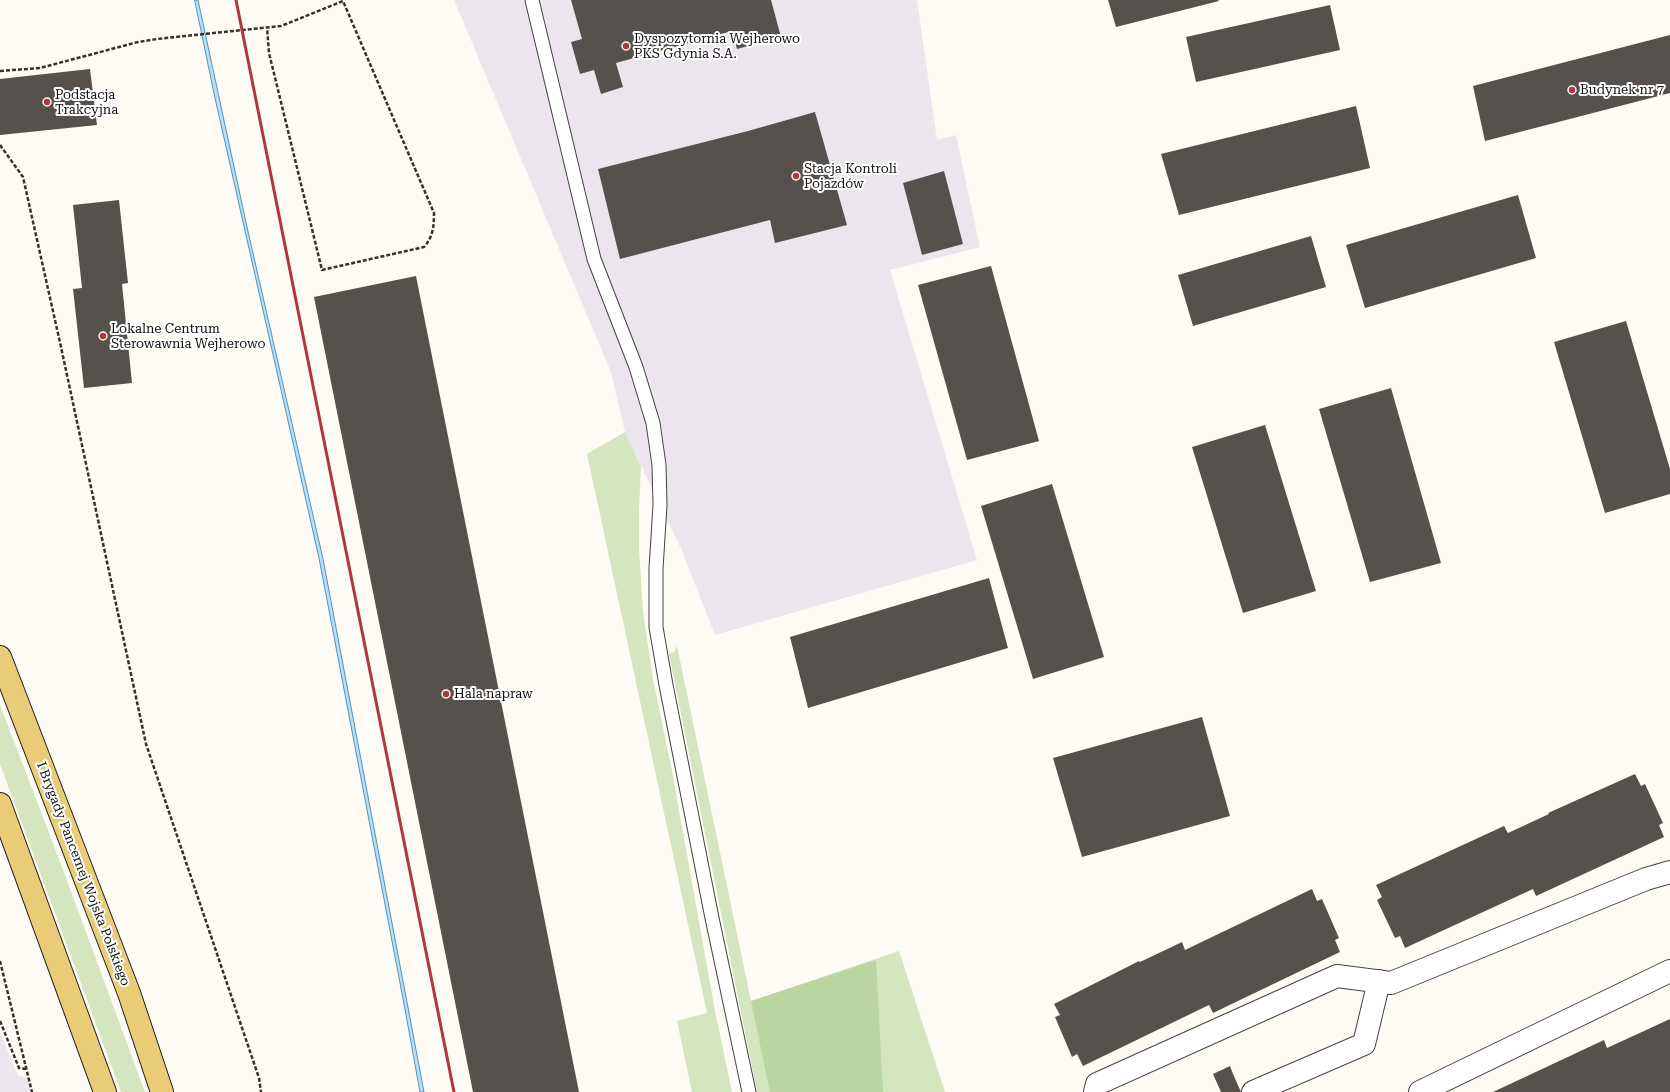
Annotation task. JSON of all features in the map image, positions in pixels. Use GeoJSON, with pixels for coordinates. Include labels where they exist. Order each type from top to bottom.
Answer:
{"type":"FeatureCollection","features":[{"type":"Feature","properties":{"kind":"main road","name":"I Brygady Pancernej Wojska Polskiego"},"geometry":{"type":"LineString","coordinates":[[0,657],[129,993],[162,1092]]}},
{"type":"Feature","properties":{"kind":"main road"},"geometry":{"type":"LineString","coordinates":[[0,804],[102,1090]]}},
{"type":"Feature","properties":{"kind":"street"},"geometry":{"type":"LineString","coordinates":[[1095,1092],[1097,1084],[1337,976],[1391,983],[1646,879],[1670,872]]}},
{"type":"Feature","properties":{"kind":"street"},"geometry":{"type":"LineString","coordinates":[[1420,1092],[1670,971]]}},
{"type":"Feature","properties":{"kind":"street"},"geometry":{"type":"LineString","coordinates":[[1253,1092],[1364,1044],[1379,981]]}},
{"type":"Feature","properties":{"kind":"lane"},"geometry":{"type":"LineString","coordinates":[[532,0],[594,259],[636,367],[653,423],[659,465],[660,505],[656,569],[656,627],[666,686],[712,918],[749,1092]]}},
{"type":"Feature","properties":{"kind":"path"},"geometry":{"type":"LineString","coordinates":[[0,71],[40,68],[158,38],[267,27],[281,26],[343,1],[434,213],[434,227],[429,241],[424,247],[322,270],[269,53],[267,27]]}},
{"type":"Feature","properties":{"kind":"path"},"geometry":{"type":"LineString","coordinates":[[0,145],[23,178],[61,347],[146,744],[259,1078],[261,1092]]}},
{"type":"Feature","properties":{"kind":"path"},"geometry":{"type":"LineString","coordinates":[[0,961],[32,1092]]}},
{"type":"Feature","properties":{"kind":"path"},"geometry":{"type":"LineString","coordinates":[[0,1021],[19,1068],[26,1069]]}},
{"type":"Feature","properties":{"kind":"shaded area"},"geometry":{"type":"Polygon","coordinates":[[[454,0],[917,0],[937,140],[956,135],[980,247],[890,270],[977,560],[715,635],[682,551],[625,432],[611,372],[454,0]]]}},
{"type":"Feature","properties":{"kind":"shaded area"},"geometry":{"type":"Polygon","coordinates":[[[0,1032],[18,1076],[27,1077],[31,1092],[0,1092],[0,1032]]]}},
{"type":"Feature","properties":{"kind":"green space"},"geometry":{"type":"Polygon","coordinates":[[[625,432],[641,466],[639,549],[643,612],[653,679],[672,771],[715,1011],[732,1092],[692,1092],[677,1021],[707,1013],[587,454],[625,432]]]}},
{"type":"Feature","properties":{"kind":"green space"},"geometry":{"type":"Polygon","coordinates":[[[677,646],[751,1001],[899,951],[945,1092],[757,1092],[669,654],[674,652],[677,646]]]}},
{"type":"Feature","properties":{"kind":"green space"},"geometry":{"type":"Polygon","coordinates":[[[0,705],[59,859],[145,1092],[121,1092],[0,764],[0,705]]]}},
{"type":"Feature","properties":{"kind":"green space"},"geometry":{"type":"Polygon","coordinates":[[[876,960],[883,1092],[770,1092],[751,1001],[876,960]]]}},
{"type":"Feature","properties":{"kind":"water"},"geometry":{"type":"Polygon","coordinates":[[[195,0],[198,0],[247,227],[323,559],[424,1092],[420,1092],[319,558],[215,98],[195,0]]]}},
{"type":"Feature","properties":{"kind":"building","name":"Dyspozytornia Wejherowo PKS Gdynia S.A."},"geometry":{"type":"Polygon","coordinates":[[[571,0],[771,0],[781,37],[737,49],[732,31],[616,63],[623,87],[601,94],[594,70],[580,74],[571,42],[582,39],[571,0]]]}},
{"type":"Feature","properties":{"kind":"building"},"geometry":{"type":"Polygon","coordinates":[[[1108,0],[1218,0],[1219,1],[1116,27],[1108,0]]]}},
{"type":"Feature","properties":{"kind":"building"},"geometry":{"type":"Polygon","coordinates":[[[1330,5],[1340,50],[1196,82],[1186,37],[1330,5]]]}},
{"type":"Feature","properties":{"kind":"building","name":"Budynek nr 7"},"geometry":{"type":"Polygon","coordinates":[[[1670,35],[1670,93],[1485,141],[1473,86],[1670,35]]]}},
{"type":"Feature","properties":{"kind":"building","name":"Podstacja Trakcyjna"},"geometry":{"type":"Polygon","coordinates":[[[90,69],[97,125],[0,135],[0,79],[90,69]]]}},
{"type":"Feature","properties":{"kind":"building"},"geometry":{"type":"Polygon","coordinates":[[[1356,106],[1370,168],[1179,215],[1161,154],[1356,106]]]}},
{"type":"Feature","properties":{"kind":"building"},"geometry":{"type":"Polygon","coordinates":[[[815,112],[847,225],[775,243],[770,220],[620,259],[598,169],[748,131],[815,112]]]}},
{"type":"Feature","properties":{"kind":"building"},"geometry":{"type":"Polygon","coordinates":[[[944,171],[963,244],[922,255],[903,183],[944,171]]]}},
{"type":"Feature","properties":{"kind":"building"},"geometry":{"type":"Polygon","coordinates":[[[1518,195],[1536,258],[1365,308],[1346,245],[1518,195]]]}},
{"type":"Feature","properties":{"kind":"building","name":"Lokalne Centrum Sterowawnia Wejherowo"},"geometry":{"type":"Polygon","coordinates":[[[119,200],[128,283],[122,284],[132,383],[84,388],[73,289],[82,288],[73,205],[119,200]]]}},
{"type":"Feature","properties":{"kind":"building"},"geometry":{"type":"Polygon","coordinates":[[[1311,236],[1326,287],[1193,326],[1178,275],[1311,236]]]}},
{"type":"Feature","properties":{"kind":"building"},"geometry":{"type":"Polygon","coordinates":[[[991,266],[1039,441],[967,460],[918,285],[991,266]]]}},
{"type":"Feature","properties":{"kind":"building","name":"Hala napraw"},"geometry":{"type":"Polygon","coordinates":[[[416,276],[579,1092],[473,1092],[314,297],[416,276]]]}},
{"type":"Feature","properties":{"kind":"building"},"geometry":{"type":"Polygon","coordinates":[[[1626,321],[1670,469],[1670,494],[1605,513],[1554,342],[1626,321]]]}},
{"type":"Feature","properties":{"kind":"building"},"geometry":{"type":"Polygon","coordinates":[[[1391,388],[1441,563],[1370,582],[1319,409],[1391,388]]]}},
{"type":"Feature","properties":{"kind":"building"},"geometry":{"type":"Polygon","coordinates":[[[1265,425],[1316,591],[1243,613],[1192,447],[1265,425]]]}},
{"type":"Feature","properties":{"kind":"building"},"geometry":{"type":"Polygon","coordinates":[[[1052,484],[1104,657],[1033,679],[981,506],[1052,484]]]}},
{"type":"Feature","properties":{"kind":"building"},"geometry":{"type":"Polygon","coordinates":[[[989,578],[1008,648],[808,708],[790,637],[989,578]]]}},
{"type":"Feature","properties":{"kind":"building"},"geometry":{"type":"Polygon","coordinates":[[[1202,717],[1230,816],[1082,857],[1053,758],[1202,717]]]}},
{"type":"Feature","properties":{"kind":"building"},"geometry":{"type":"Polygon","coordinates":[[[1635,774],[1641,786],[1645,784],[1663,823],[1659,825],[1664,837],[1536,896],[1533,889],[1405,948],[1400,936],[1395,938],[1377,900],[1382,897],[1376,885],[1504,826],[1508,833],[1549,814],[1548,813],[1635,774]]]}},
{"type":"Feature","properties":{"kind":"building"},"geometry":{"type":"Polygon","coordinates":[[[1312,889],[1317,901],[1322,899],[1339,938],[1335,940],[1340,952],[1213,1013],[1209,1005],[1083,1066],[1077,1054],[1072,1057],[1055,1017],[1060,1015],[1054,1004],[1139,961],[1140,962],[1182,942],[1185,950],[1312,889]]]}},
{"type":"Feature","properties":{"kind":"building"},"geometry":{"type":"Polygon","coordinates":[[[1670,1019],[1670,1092],[1493,1092],[1604,1040],[1607,1048],[1670,1019]]]}},
{"type":"Feature","properties":{"kind":"building"},"geometry":{"type":"Polygon","coordinates":[[[1230,1066],[1241,1092],[1221,1092],[1213,1074],[1230,1066]]]}},
{"type":"Feature","properties":{"kind":"railway"},"geometry":{"type":"LineString","coordinates":[[236,0],[454,1092]]}},
{"type":"Feature","properties":{"kind":"place","name":"Dyspozytornia Wejherowo PKS Gdynia S.A."},"geometry":{"type":"Point","coordinates":[626,46]}},
{"type":"Feature","properties":{"kind":"place","name":"Budynek nr 7"},"geometry":{"type":"Point","coordinates":[1572,90]}},
{"type":"Feature","properties":{"kind":"place","name":"Podstacja Trakcyjna"},"geometry":{"type":"Point","coordinates":[47,102]}},
{"type":"Feature","properties":{"kind":"place","name":"Stacja Kontroli Pojazdów"},"geometry":{"type":"Point","coordinates":[796,176]}},
{"type":"Feature","properties":{"kind":"place","name":"Lokalne Centrum Sterowawnia Wejherowo"},"geometry":{"type":"Point","coordinates":[103,336]}},
{"type":"Feature","properties":{"kind":"place","name":"Hala napraw"},"geometry":{"type":"Point","coordinates":[446,694]}}]}
